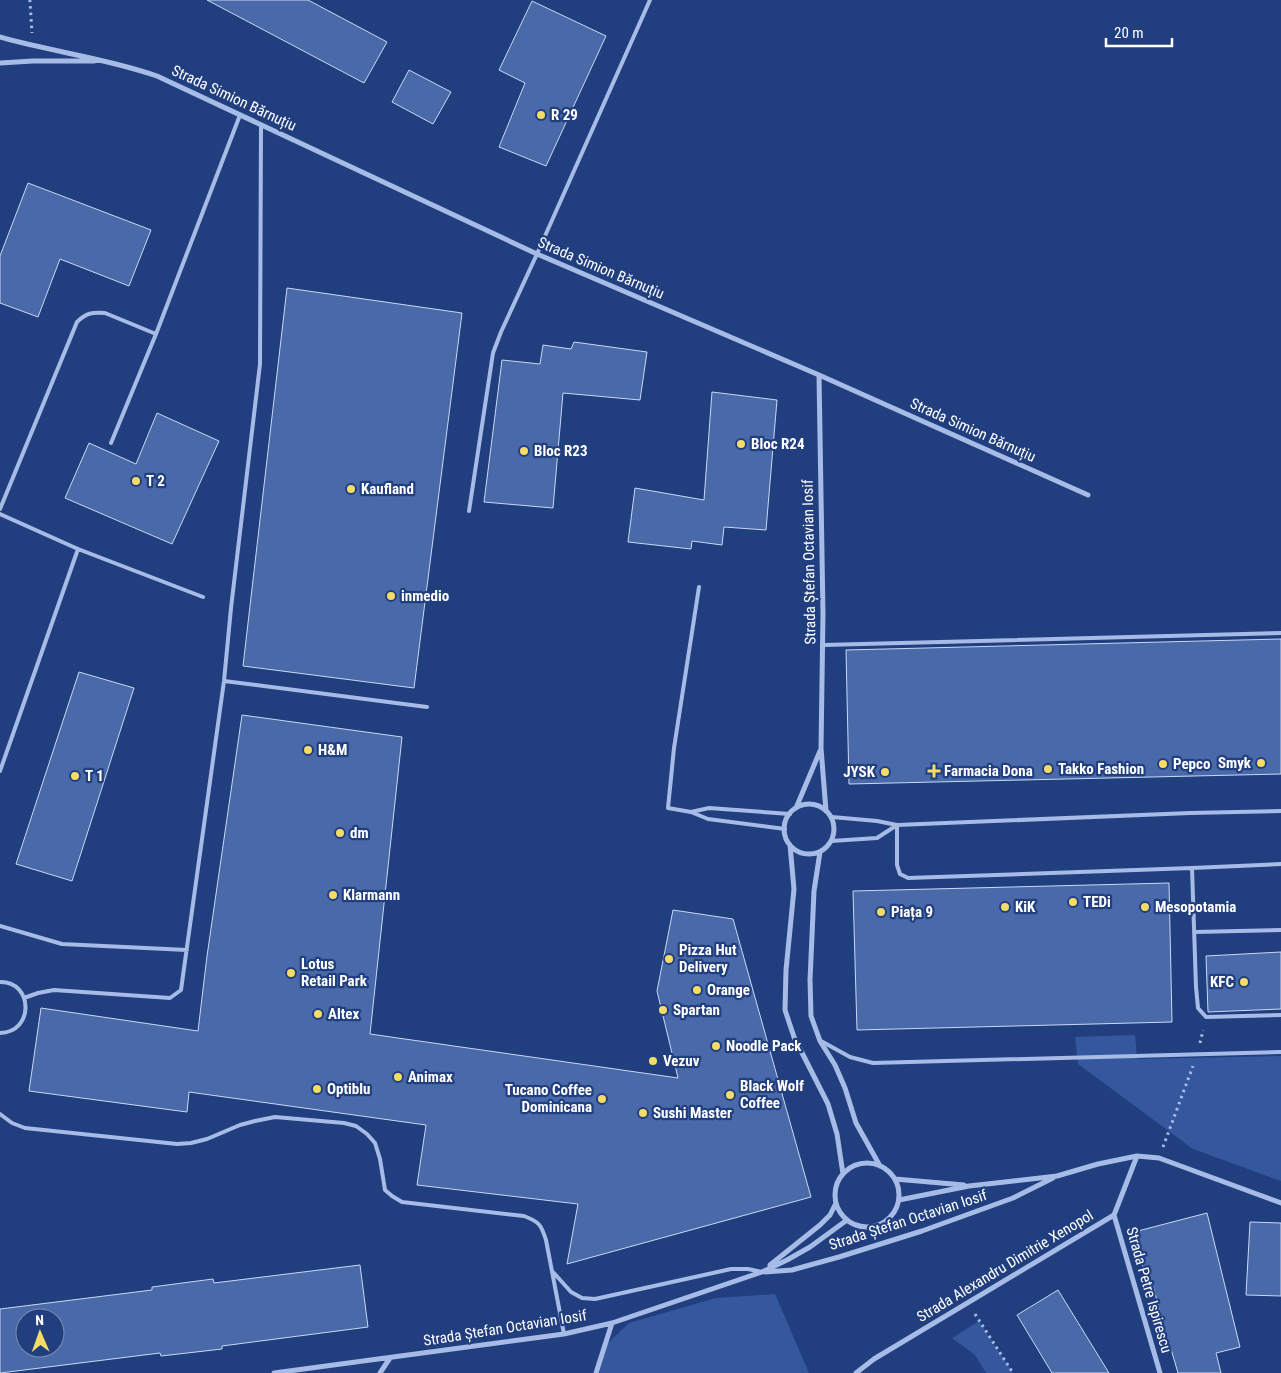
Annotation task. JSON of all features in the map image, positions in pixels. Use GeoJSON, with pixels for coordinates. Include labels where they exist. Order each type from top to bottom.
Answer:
{"type":"FeatureCollection","features":[{"type":"Feature","properties":{"kind":"street","name":"Strada Simion Bărnuțiu"},"geometry":{"type":"LineString","coordinates":[[0,37],[132,67],[157,76],[537,254],[819,375],[1088,495]]}},
{"type":"Feature","properties":{"kind":"street","name":"Strada Simion Bărnuțiu"},"geometry":{"type":"LineString","coordinates":[[0,63],[106,61]]}},
{"type":"Feature","properties":{"kind":"street","name":"Strada Ștefan Octavian Iosif"},"geometry":{"type":"LineString","coordinates":[[819,375],[823,645],[821,748],[826,811]]}},
{"type":"Feature","properties":{"kind":"street","name":"Strada Ștefan Octavian Iosif"},"geometry":{"type":"LineString","coordinates":[[821,748],[796,808],[790,814],[784,829],[790,845],[794,889],[786,970],[785,1010],[794,1037],[828,1104],[837,1134],[843,1174],[838,1183],[836,1203],[840,1212],[848,1220],[857,1226],[868,1227],[879,1225],[888,1219],[895,1210],[899,1200],[899,1189],[895,1179],[969,1186]]}},
{"type":"Feature","properties":{"kind":"street"},"geometry":{"type":"LineString","coordinates":[[790,845],[804,853],[820,852],[832,841],[834,833],[832,817],[820,806],[812,804],[796,808]]}},
{"type":"Feature","properties":{"kind":"street"},"geometry":{"type":"LineString","coordinates":[[820,852],[814,890],[810,980],[811,1016],[820,1041],[845,1088],[856,1123],[880,1166]]}},
{"type":"Feature","properties":{"kind":"street","name":"Strada Ștefan Octavian Iosif"},"geometry":{"type":"LineString","coordinates":[[899,1200],[969,1186],[1057,1176],[1098,1164],[1137,1156],[1159,1158],[1281,1203]]}},
{"type":"Feature","properties":{"kind":"street","name":"Strada Alexandru Dimitrie Xenopol"},"geometry":{"type":"LineString","coordinates":[[856,1373],[874,1359],[1114,1215],[1137,1156]]}},
{"type":"Feature","properties":{"kind":"street"},"geometry":{"type":"LineString","coordinates":[[843,1174],[860,1164],[870,1163],[888,1171],[895,1179]]}},
{"type":"Feature","properties":{"kind":"street","name":"Strada Ștefan Octavian Iosif"},"geometry":{"type":"LineString","coordinates":[[762,1272],[792,1270],[922,1231],[1013,1198],[1057,1176]]}},
{"type":"Feature","properties":{"kind":"street","name":"Strada Ștefan Octavian Iosif"},"geometry":{"type":"LineString","coordinates":[[762,1272],[820,1225],[830,1215],[836,1203]]}},
{"type":"Feature","properties":{"kind":"street","name":"Strada Petre Ispirescu"},"geometry":{"type":"LineString","coordinates":[[1114,1215],[1160,1373]]}},
{"type":"Feature","properties":{"kind":"street","name":"Strada Ștefan Octavian Iosif"},"geometry":{"type":"LineString","coordinates":[[274,1373],[564,1334],[612,1323],[762,1272],[810,1247],[848,1220]]}},
{"type":"Feature","properties":{"kind":"street"},"geometry":{"type":"LineString","coordinates":[[596,1373],[612,1323]]}},
{"type":"Feature","properties":{"kind":"street"},"geometry":{"type":"LineString","coordinates":[[380,1373],[390,1358]]}},
{"type":"Feature","properties":{"kind":"lane"},"geometry":{"type":"LineString","coordinates":[[470,511],[493,353],[650,0]]}},
{"type":"Feature","properties":{"kind":"lane"},"geometry":{"type":"LineString","coordinates":[[111,443],[156,334],[240,115]]}},
{"type":"Feature","properties":{"kind":"lane"},"geometry":{"type":"LineString","coordinates":[[24,998],[54,990],[170,998],[181,990],[224,681],[230,608],[260,364],[261,125]]}},
{"type":"Feature","properties":{"kind":"lane"},"geometry":{"type":"LineString","coordinates":[[0,509],[77,322],[84,315],[96,312],[104,313],[156,334]]}},
{"type":"Feature","properties":{"kind":"lane"},"geometry":{"type":"LineString","coordinates":[[0,514],[78,549],[203,597]]}},
{"type":"Feature","properties":{"kind":"lane"},"geometry":{"type":"LineString","coordinates":[[0,771],[78,549]]}},
{"type":"Feature","properties":{"kind":"lane"},"geometry":{"type":"LineString","coordinates":[[699,587],[674,748],[668,808],[691,812],[708,820],[784,829]]}},
{"type":"Feature","properties":{"kind":"lane"},"geometry":{"type":"LineString","coordinates":[[823,645],[1281,633]]}},
{"type":"Feature","properties":{"kind":"lane"},"geometry":{"type":"LineString","coordinates":[[224,681],[427,707]]}},
{"type":"Feature","properties":{"kind":"lane"},"geometry":{"type":"LineString","coordinates":[[691,812],[708,808],[790,814]]}},
{"type":"Feature","properties":{"kind":"lane"},"geometry":{"type":"LineString","coordinates":[[832,817],[877,821],[897,825],[1281,811]]}},
{"type":"Feature","properties":{"kind":"lane"},"geometry":{"type":"LineString","coordinates":[[832,841],[877,838],[897,825]]}},
{"type":"Feature","properties":{"kind":"lane"},"geometry":{"type":"LineString","coordinates":[[897,825],[897,865],[900,874],[908,878],[1281,864]]}},
{"type":"Feature","properties":{"kind":"lane"},"geometry":{"type":"LineString","coordinates":[[1192,868],[1198,1008],[1206,1017],[1281,1015]]}},
{"type":"Feature","properties":{"kind":"lane"},"geometry":{"type":"LineString","coordinates":[[0,926],[62,944],[187,950]]}},
{"type":"Feature","properties":{"kind":"lane"},"geometry":{"type":"LineString","coordinates":[[1194,932],[1281,930]]}},
{"type":"Feature","properties":{"kind":"lane"},"geometry":{"type":"LineString","coordinates":[[0,982],[12,985],[20,990],[26,1007],[25,1016],[20,1024],[14,1029],[0,1033]]}},
{"type":"Feature","properties":{"kind":"lane"},"geometry":{"type":"LineString","coordinates":[[820,1041],[850,1057],[873,1063],[1281,1052]]}},
{"type":"Feature","properties":{"kind":"lane"},"geometry":{"type":"LineString","coordinates":[[0,1114],[25,1128],[177,1144],[207,1139],[247,1123],[274,1117],[344,1123],[356,1126],[367,1134],[374,1143],[380,1159],[385,1190],[402,1202],[524,1216],[537,1221],[546,1240],[564,1334]]}},
{"type":"Feature","properties":{"kind":"lane"},"geometry":{"type":"LineString","coordinates":[[553,1272],[572,1292],[582,1298],[595,1299],[731,1269],[748,1269],[762,1272]]}},
{"type":"Feature","properties":{"kind":"path"},"geometry":{"type":"LineString","coordinates":[[29,0],[33,46]]}},
{"type":"Feature","properties":{"kind":"path"},"geometry":{"type":"LineString","coordinates":[[1159,1158],[1198,1054],[1206,1017]]}},
{"type":"Feature","properties":{"kind":"path"},"geometry":{"type":"LineString","coordinates":[[968,1303],[1012,1373]]}},
{"type":"Feature","properties":{"kind":"shaded area"},"geometry":{"type":"Polygon","coordinates":[[[1135,1035],[1137,1059],[1281,1056],[1281,1181],[1193,1149],[1078,1064],[1075,1037],[1135,1035]]]}},
{"type":"Feature","properties":{"kind":"shaded area"},"geometry":{"type":"Polygon","coordinates":[[[775,1294],[809,1373],[596,1373],[605,1346],[629,1323],[716,1298],[775,1294]]]}},
{"type":"Feature","properties":{"kind":"shaded area"},"geometry":{"type":"Polygon","coordinates":[[[979,1321],[1013,1373],[986,1373],[975,1355],[952,1338],[979,1321]]]}},
{"type":"Feature","properties":{"kind":"building"},"geometry":{"type":"Polygon","coordinates":[[[207,0],[308,0],[387,42],[364,83],[207,0]]]}},
{"type":"Feature","properties":{"kind":"building","name":"R 29"},"geometry":{"type":"Polygon","coordinates":[[[532,1],[606,36],[546,166],[499,147],[525,83],[499,70],[532,1]]]}},
{"type":"Feature","properties":{"kind":"building"},"geometry":{"type":"Polygon","coordinates":[[[409,70],[451,92],[433,124],[392,102],[409,70]]]}},
{"type":"Feature","properties":{"kind":"building"},"geometry":{"type":"Polygon","coordinates":[[[28,183],[151,230],[129,286],[60,259],[38,317],[0,303],[0,256],[28,183]]]}},
{"type":"Feature","properties":{"kind":"building","name":"Kaufland"},"geometry":{"type":"Polygon","coordinates":[[[287,288],[462,313],[414,688],[243,666],[287,288]]]}},
{"type":"Feature","properties":{"kind":"building","name":"Bloc R23"},"geometry":{"type":"Polygon","coordinates":[[[574,342],[647,352],[640,400],[563,393],[553,508],[484,502],[502,360],[540,364],[543,345],[571,349],[574,342]]]}},
{"type":"Feature","properties":{"kind":"building","name":"Bloc R24"},"geometry":{"type":"Polygon","coordinates":[[[712,392],[777,400],[766,530],[724,527],[722,545],[692,541],[691,549],[628,542],[635,488],[704,500],[712,392]]]}},
{"type":"Feature","properties":{"kind":"building","name":"T 2"},"geometry":{"type":"Polygon","coordinates":[[[157,413],[219,441],[172,544],[65,498],[89,443],[136,464],[157,413]]]}},
{"type":"Feature","properties":{"kind":"building"},"geometry":{"type":"Polygon","coordinates":[[[1281,639],[1281,774],[849,784],[846,650],[1281,639]]]}},
{"type":"Feature","properties":{"kind":"building","name":"T 1"},"geometry":{"type":"Polygon","coordinates":[[[79,672],[134,688],[72,881],[16,864],[79,672]]]}},
{"type":"Feature","properties":{"kind":"building","name":"Lotus Retail Park"},"geometry":{"type":"Polygon","coordinates":[[[242,715],[402,737],[370,1034],[678,1078],[657,991],[673,910],[733,919],[811,1197],[567,1264],[578,1204],[417,1185],[426,1125],[189,1092],[187,1112],[29,1091],[41,1008],[198,1031],[242,715]]]}},
{"type":"Feature","properties":{"kind":"building"},"geometry":{"type":"Polygon","coordinates":[[[1169,883],[1172,1022],[857,1030],[853,891],[1169,883]]]}},
{"type":"Feature","properties":{"kind":"building","name":"KFC"},"geometry":{"type":"Polygon","coordinates":[[[1281,952],[1281,1009],[1208,1012],[1206,956],[1281,952]]]}},
{"type":"Feature","properties":{"kind":"building"},"geometry":{"type":"Polygon","coordinates":[[[1207,1213],[1240,1347],[1216,1353],[1221,1373],[1178,1373],[1171,1349],[1164,1351],[1158,1325],[1163,1323],[1153,1286],[1148,1288],[1134,1232],[1207,1213]]]}},
{"type":"Feature","properties":{"kind":"building"},"geometry":{"type":"Polygon","coordinates":[[[1250,1222],[1281,1223],[1281,1296],[1246,1295],[1250,1222]]]}},
{"type":"Feature","properties":{"kind":"building"},"geometry":{"type":"Polygon","coordinates":[[[360,1265],[368,1327],[222,1346],[222,1349],[161,1356],[160,1353],[0,1373],[0,1309],[152,1290],[152,1287],[213,1279],[214,1283],[360,1265]]]}},
{"type":"Feature","properties":{"kind":"building"},"geometry":{"type":"Polygon","coordinates":[[[1058,1290],[1109,1373],[1052,1373],[1017,1315],[1058,1290]]]}},
{"type":"Feature","properties":{"kind":"place","name":"R 29"},"geometry":{"type":"Point","coordinates":[541,115]}},
{"type":"Feature","properties":{"kind":"place","name":"Bloc R24"},"geometry":{"type":"Point","coordinates":[741,444]}},
{"type":"Feature","properties":{"kind":"place","name":"Bloc R23"},"geometry":{"type":"Point","coordinates":[524,451]}},
{"type":"Feature","properties":{"kind":"place","name":"T 2"},"geometry":{"type":"Point","coordinates":[136,481]}},
{"type":"Feature","properties":{"kind":"place","name":"Kaufland"},"geometry":{"type":"Point","coordinates":[351,489]}},
{"type":"Feature","properties":{"kind":"place","name":"inmedio"},"geometry":{"type":"Point","coordinates":[391,596]}},
{"type":"Feature","properties":{"kind":"place","name":"H&M"},"geometry":{"type":"Point","coordinates":[308,750]}},
{"type":"Feature","properties":{"kind":"place","name":"Smyk"},"geometry":{"type":"Point","coordinates":[1261,763]}},
{"type":"Feature","properties":{"kind":"place","name":"Pepco"},"geometry":{"type":"Point","coordinates":[1163,764]}},
{"type":"Feature","properties":{"kind":"place","name":"Takko Fashion"},"geometry":{"type":"Point","coordinates":[1048,769]}},
{"type":"Feature","properties":{"kind":"place","name":"Farmacia Dona"},"geometry":{"type":"Point","coordinates":[934,771]}},
{"type":"Feature","properties":{"kind":"place","name":"JYSK"},"geometry":{"type":"Point","coordinates":[885,772]}},
{"type":"Feature","properties":{"kind":"place","name":"T 1"},"geometry":{"type":"Point","coordinates":[75,776]}},
{"type":"Feature","properties":{"kind":"place","name":"dm"},"geometry":{"type":"Point","coordinates":[340,833]}},
{"type":"Feature","properties":{"kind":"place","name":"Klarmann"},"geometry":{"type":"Point","coordinates":[333,895]}},
{"type":"Feature","properties":{"kind":"place","name":"TEDi"},"geometry":{"type":"Point","coordinates":[1073,902]}},
{"type":"Feature","properties":{"kind":"place","name":"KiK"},"geometry":{"type":"Point","coordinates":[1005,907]}},
{"type":"Feature","properties":{"kind":"place","name":"Mesopotamia"},"geometry":{"type":"Point","coordinates":[1145,907]}},
{"type":"Feature","properties":{"kind":"place","name":"Piața 9"},"geometry":{"type":"Point","coordinates":[881,912]}},
{"type":"Feature","properties":{"kind":"place","name":"Pizza Hut Delivery"},"geometry":{"type":"Point","coordinates":[669,959]}},
{"type":"Feature","properties":{"kind":"place","name":"Lotus Retail Park"},"geometry":{"type":"Point","coordinates":[291,973]}},
{"type":"Feature","properties":{"kind":"place","name":"KFC"},"geometry":{"type":"Point","coordinates":[1244,982]}},
{"type":"Feature","properties":{"kind":"place","name":"Orange"},"geometry":{"type":"Point","coordinates":[697,990]}},
{"type":"Feature","properties":{"kind":"place","name":"Spartan"},"geometry":{"type":"Point","coordinates":[663,1010]}},
{"type":"Feature","properties":{"kind":"place","name":"Altex"},"geometry":{"type":"Point","coordinates":[318,1014]}},
{"type":"Feature","properties":{"kind":"place","name":"Noodle Pack"},"geometry":{"type":"Point","coordinates":[716,1046]}},
{"type":"Feature","properties":{"kind":"place","name":"Vezuv"},"geometry":{"type":"Point","coordinates":[653,1061]}},
{"type":"Feature","properties":{"kind":"place","name":"Animax"},"geometry":{"type":"Point","coordinates":[398,1077]}},
{"type":"Feature","properties":{"kind":"place","name":"Optiblu"},"geometry":{"type":"Point","coordinates":[317,1089]}},
{"type":"Feature","properties":{"kind":"place","name":"Black Wolf Coffee"},"geometry":{"type":"Point","coordinates":[730,1095]}},
{"type":"Feature","properties":{"kind":"place","name":"Tucano Coffee Dominicana"},"geometry":{"type":"Point","coordinates":[602,1099]}},
{"type":"Feature","properties":{"kind":"place","name":"Sushi Master"},"geometry":{"type":"Point","coordinates":[643,1113]}}]}
